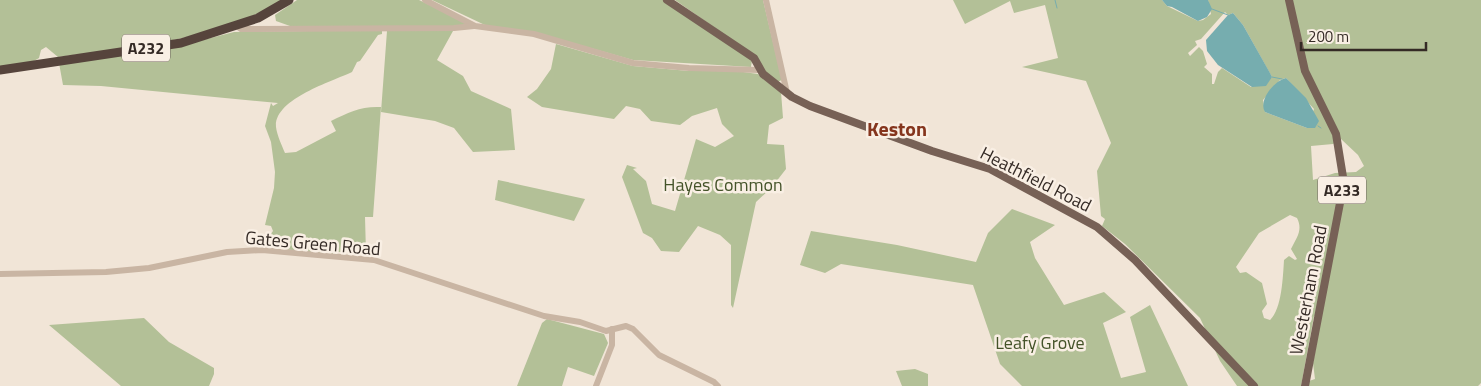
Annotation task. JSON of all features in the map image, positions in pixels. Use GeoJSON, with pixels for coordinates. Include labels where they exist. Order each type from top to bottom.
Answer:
{"type":"FeatureCollection","features":[{"type":"Feature","properties":{"kind":"highway","name":"A232"},"geometry":{"type":"LineString","coordinates":[[0,70],[174,44],[237,26],[264,16],[289,0]]}},
{"type":"Feature","properties":{"kind":"main road","name":"Heathfield Road"},"geometry":{"type":"LineString","coordinates":[[668,0],[754,58],[759,70],[787,93],[810,106],[990,169],[1097,227],[1135,260],[1254,386]]}},
{"type":"Feature","properties":{"kind":"main road","name":"Westerham Road"},"geometry":{"type":"LineString","coordinates":[[1289,0],[1305,71],[1336,134],[1343,177],[1340,203],[1305,386]]}},
{"type":"Feature","properties":{"kind":"street"},"geometry":{"type":"LineString","coordinates":[[425,0],[475,26]]}},
{"type":"Feature","properties":{"kind":"street"},"geometry":{"type":"LineString","coordinates":[[766,0],[787,93]]}},
{"type":"Feature","properties":{"kind":"street"},"geometry":{"type":"LineString","coordinates":[[237,26],[241,29],[384,29],[475,26],[534,34],[633,63],[689,68],[759,70]]}},
{"type":"Feature","properties":{"kind":"street"},"geometry":{"type":"LineString","coordinates":[[777,84],[783,82],[784,74]]}},
{"type":"Feature","properties":{"kind":"street","name":"Gates Green Road"},"geometry":{"type":"LineString","coordinates":[[0,274],[106,272],[149,268],[227,252],[262,250],[373,260],[518,308],[606,331],[622,326],[629,327],[659,355],[717,385]]}},
{"type":"Feature","properties":{"kind":"street"},"geometry":{"type":"LineString","coordinates":[[596,386],[612,345],[612,329]]}},
{"type":"Feature","properties":{"kind":"green space"},"geometry":{"type":"Polygon","coordinates":[[[0,0],[284,0],[257,14],[229,25],[174,40],[58,57],[46,47],[41,50],[39,58],[34,61],[0,67],[0,0]]]}},
{"type":"Feature","properties":{"kind":"green space"},"geometry":{"type":"Polygon","coordinates":[[[297,0],[419,0],[475,26],[290,26],[276,21],[275,15],[297,0]]]}},
{"type":"Feature","properties":{"kind":"green space"},"geometry":{"type":"Polygon","coordinates":[[[432,0],[663,0],[752,60],[751,67],[633,60],[534,32],[487,26],[432,0]]]}},
{"type":"Feature","properties":{"kind":"green space"},"geometry":{"type":"Polygon","coordinates":[[[675,0],[763,0],[782,80],[777,82],[718,30],[675,0]]]}},
{"type":"Feature","properties":{"kind":"green space"},"geometry":{"type":"Polygon","coordinates":[[[953,0],[1162,0],[1167,6],[1198,21],[1211,14],[1208,0],[1481,0],[1481,383],[1478,386],[1309,386],[1309,381],[1315,379],[1313,363],[1321,319],[1314,316],[1301,386],[1237,386],[1220,361],[1200,318],[1125,244],[1102,226],[1105,219],[1101,216],[1097,171],[1111,143],[1086,81],[1022,67],[1058,58],[1045,5],[1014,13],[1010,1],[965,24],[953,0]],[[1225,12],[1201,39],[1195,41],[1197,45],[1188,53],[1190,56],[1199,47],[1203,51],[1207,64],[1204,67],[1212,74],[1212,84],[1214,84],[1218,72],[1222,68],[1251,87],[1272,77],[1243,25],[1233,13],[1228,15],[1225,12]],[[1286,78],[1280,80],[1263,100],[1265,112],[1307,128],[1314,109],[1286,78]],[[1341,139],[1333,144],[1311,146],[1313,180],[1335,173],[1356,172],[1364,166],[1358,155],[1341,139]],[[1290,215],[1259,233],[1236,267],[1240,273],[1246,272],[1262,283],[1267,304],[1262,311],[1264,318],[1270,320],[1274,315],[1279,300],[1284,260],[1289,256],[1295,260],[1297,259],[1291,249],[1298,233],[1299,222],[1297,218],[1290,215]]]}},
{"type":"Feature","properties":{"kind":"green space"},"geometry":{"type":"Polygon","coordinates":[[[382,30],[382,34],[378,35],[360,61],[357,62],[352,72],[318,86],[294,100],[284,108],[278,117],[276,127],[285,153],[296,152],[336,131],[331,121],[355,110],[381,107],[373,217],[365,217],[366,253],[362,248],[359,252],[338,252],[337,255],[283,249],[270,243],[270,235],[273,231],[271,226],[265,225],[274,188],[275,172],[271,142],[265,126],[271,103],[273,106],[278,103],[101,86],[63,85],[59,63],[195,42],[234,32],[382,30]]]}},
{"type":"Feature","properties":{"kind":"green space"},"geometry":{"type":"Polygon","coordinates":[[[387,31],[453,31],[437,60],[463,76],[471,91],[511,109],[515,150],[473,152],[454,128],[435,121],[381,112],[387,31]]]}},
{"type":"Feature","properties":{"kind":"green space","name":"Hayes Common"},"geometry":{"type":"Polygon","coordinates":[[[556,44],[633,66],[689,71],[736,71],[758,74],[781,92],[783,118],[769,125],[767,144],[784,145],[786,169],[772,187],[756,202],[733,308],[731,305],[731,245],[720,235],[698,226],[679,252],[661,251],[652,238],[643,233],[622,177],[627,165],[637,168],[633,169],[646,181],[652,204],[675,211],[696,139],[715,147],[734,136],[722,124],[717,108],[692,116],[680,125],[651,121],[640,109],[626,106],[614,119],[542,107],[527,97],[537,89],[551,69],[556,44]]]}},
{"type":"Feature","properties":{"kind":"green space"},"geometry":{"type":"Polygon","coordinates":[[[498,180],[585,199],[574,221],[495,200],[498,180]]]}},
{"type":"Feature","properties":{"kind":"green space","name":"Leafy Grove"},"geometry":{"type":"Polygon","coordinates":[[[1012,209],[1055,225],[1030,242],[1035,258],[1064,305],[1104,292],[1126,312],[1103,323],[1121,378],[1146,372],[1130,317],[1150,305],[1188,386],[1022,386],[1000,364],[973,285],[841,264],[825,273],[800,265],[811,231],[897,245],[976,262],[988,233],[1012,209]]]}},
{"type":"Feature","properties":{"kind":"green space"},"geometry":{"type":"Polygon","coordinates":[[[144,318],[169,342],[214,368],[214,374],[209,386],[121,386],[49,325],[144,318]]]}},
{"type":"Feature","properties":{"kind":"green space"},"geometry":{"type":"Polygon","coordinates":[[[547,319],[604,334],[608,343],[594,376],[568,367],[562,386],[517,386],[542,323],[547,319]]]}},
{"type":"Feature","properties":{"kind":"green space"},"geometry":{"type":"Polygon","coordinates":[[[915,369],[928,374],[928,386],[902,386],[896,371],[915,369]]]}},
{"type":"Feature","properties":{"kind":"water"},"geometry":{"type":"Polygon","coordinates":[[[1162,0],[1208,0],[1212,9],[1207,17],[1198,21],[1167,6],[1162,0]]]}},
{"type":"Feature","properties":{"kind":"water"},"geometry":{"type":"Polygon","coordinates":[[[1233,13],[1243,25],[1272,77],[1266,86],[1252,87],[1218,65],[1207,51],[1206,40],[1228,15],[1233,13]]]}},
{"type":"Feature","properties":{"kind":"water"},"geometry":{"type":"Polygon","coordinates":[[[1286,78],[1306,98],[1319,121],[1315,128],[1307,128],[1265,112],[1263,107],[1268,92],[1277,83],[1286,78]]]}},
{"type":"Feature","properties":{"kind":"waterway"},"geometry":{"type":"LineString","coordinates":[[1055,0],[1057,8]]}},
{"type":"Feature","properties":{"kind":"waterway"},"geometry":{"type":"LineString","coordinates":[[1212,9],[1228,15]]}},
{"type":"Feature","properties":{"kind":"waterway"},"geometry":{"type":"LineString","coordinates":[[1272,77],[1282,79]]}},
{"type":"Feature","properties":{"kind":"district","name":"Keston"},"geometry":{"type":"Point","coordinates":[897,128]}}]}
